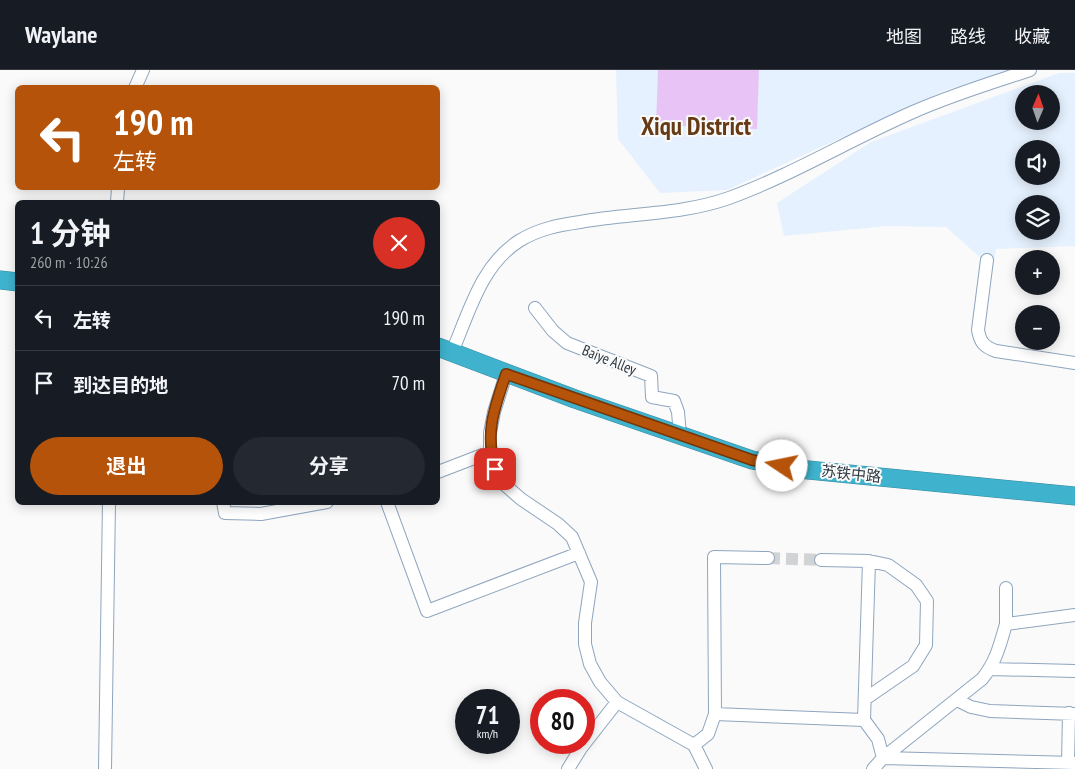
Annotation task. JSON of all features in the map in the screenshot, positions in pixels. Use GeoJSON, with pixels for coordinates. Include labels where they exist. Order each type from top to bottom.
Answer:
{"type":"FeatureCollection","features":[{"type":"Feature","properties":{"kind":"highway"},"geometry":{"type":"LineString","coordinates":[[0,280],[15,282]]}},
{"type":"Feature","properties":{"kind":"highway","name":"苏铁中路"},"geometry":{"type":"LineString","coordinates":[[445,350],[506,374],[752,460],[798,469],[1075,496]]}},
{"type":"Feature","properties":{"kind":"street"},"geometry":{"type":"LineString","coordinates":[[136,85],[143,70]]}},
{"type":"Feature","properties":{"kind":"street"},"geometry":{"type":"LineString","coordinates":[[445,350],[494,263],[519,241],[548,227],[595,219],[696,208],[728,198],[792,171],[914,112],[1030,70]]}},
{"type":"Feature","properties":{"kind":"street"},"geometry":{"type":"LineString","coordinates":[[987,260],[978,330],[980,340],[986,348],[996,352],[1075,363]]}},
{"type":"Feature","properties":{"kind":"street","name":"Baiye Alley"},"geometry":{"type":"LineString","coordinates":[[535,308],[553,331],[567,343],[651,376],[652,397],[674,401],[678,412],[680,435]]}},
{"type":"Feature","properties":{"kind":"street"},"geometry":{"type":"LineString","coordinates":[[506,374],[494,412],[490,433],[490,452],[495,469],[505,485],[558,524],[572,537],[592,582],[585,623],[585,644],[590,664],[617,702],[694,745],[706,769]]}},
{"type":"Feature","properties":{"kind":"street"},"geometry":{"type":"LineString","coordinates":[[440,471],[490,452]]}},
{"type":"Feature","properties":{"kind":"street"},"geometry":{"type":"LineString","coordinates":[[105,769],[109,505]]}},
{"type":"Feature","properties":{"kind":"street"},"geometry":{"type":"LineString","coordinates":[[224,505],[225,513],[261,514],[310,505]]}},
{"type":"Feature","properties":{"kind":"street"},"geometry":{"type":"LineString","coordinates":[[388,505],[427,611],[579,553]]}},
{"type":"Feature","properties":{"kind":"street"},"geometry":{"type":"LineString","coordinates":[[694,745],[708,734],[715,714],[714,557],[768,558]]}},
{"type":"Feature","properties":{"kind":"street"},"geometry":{"type":"LineString","coordinates":[[821,560],[869,561],[888,565],[916,585],[927,601],[926,645],[913,666],[865,699]]}},
{"type":"Feature","properties":{"kind":"street"},"geometry":{"type":"LineString","coordinates":[[869,561],[864,720],[878,739],[884,758]]}},
{"type":"Feature","properties":{"kind":"street"},"geometry":{"type":"LineString","coordinates":[[874,769],[884,758],[957,700],[990,669],[998,654],[1006,624],[1006,588]]}},
{"type":"Feature","properties":{"kind":"street"},"geometry":{"type":"LineString","coordinates":[[1006,624],[1075,615]]}},
{"type":"Feature","properties":{"kind":"street"},"geometry":{"type":"LineString","coordinates":[[990,669],[1075,671]]}},
{"type":"Feature","properties":{"kind":"street"},"geometry":{"type":"LineString","coordinates":[[884,758],[1071,763],[1072,714],[990,711],[971,707],[957,700]]}},
{"type":"Feature","properties":{"kind":"street"},"geometry":{"type":"LineString","coordinates":[[568,769],[581,748],[617,702]]}},
{"type":"Feature","properties":{"kind":"street"},"geometry":{"type":"LineString","coordinates":[[715,714],[864,720]]}},
{"type":"Feature","properties":{"kind":"shaded area"},"geometry":{"type":"Polygon","coordinates":[[[616,70],[1016,70],[946,90],[727,190],[660,193],[618,139],[616,70]]]}},
{"type":"Feature","properties":{"kind":"shaded area"},"geometry":{"type":"Polygon","coordinates":[[[658,70],[759,70],[757,129],[656,125],[658,70]]]}},
{"type":"Feature","properties":{"kind":"shaded area"},"geometry":{"type":"Polygon","coordinates":[[[1059,73],[1075,73],[1075,246],[996,249],[994,263],[983,260],[946,227],[887,226],[784,236],[777,203],[871,142],[1015,89],[1015,130],[1060,130],[1060,85],[1026,85],[1059,73]]]}},
{"type":"Feature","properties":{"kind":"tunnel"},"geometry":{"type":"LineString","coordinates":[[768,558],[821,560]]}},
{"type":"Feature","properties":{"kind":"district","name":"Xiqu District"},"geometry":{"type":"Point","coordinates":[696,126]}},
{"type":"Feature","properties":{"kind":"route"},"geometry":{"type":"LineString","coordinates":[[495,469],[490,452],[490,433],[494,412],[506,374],[752,460],[782,466]]}}]}
